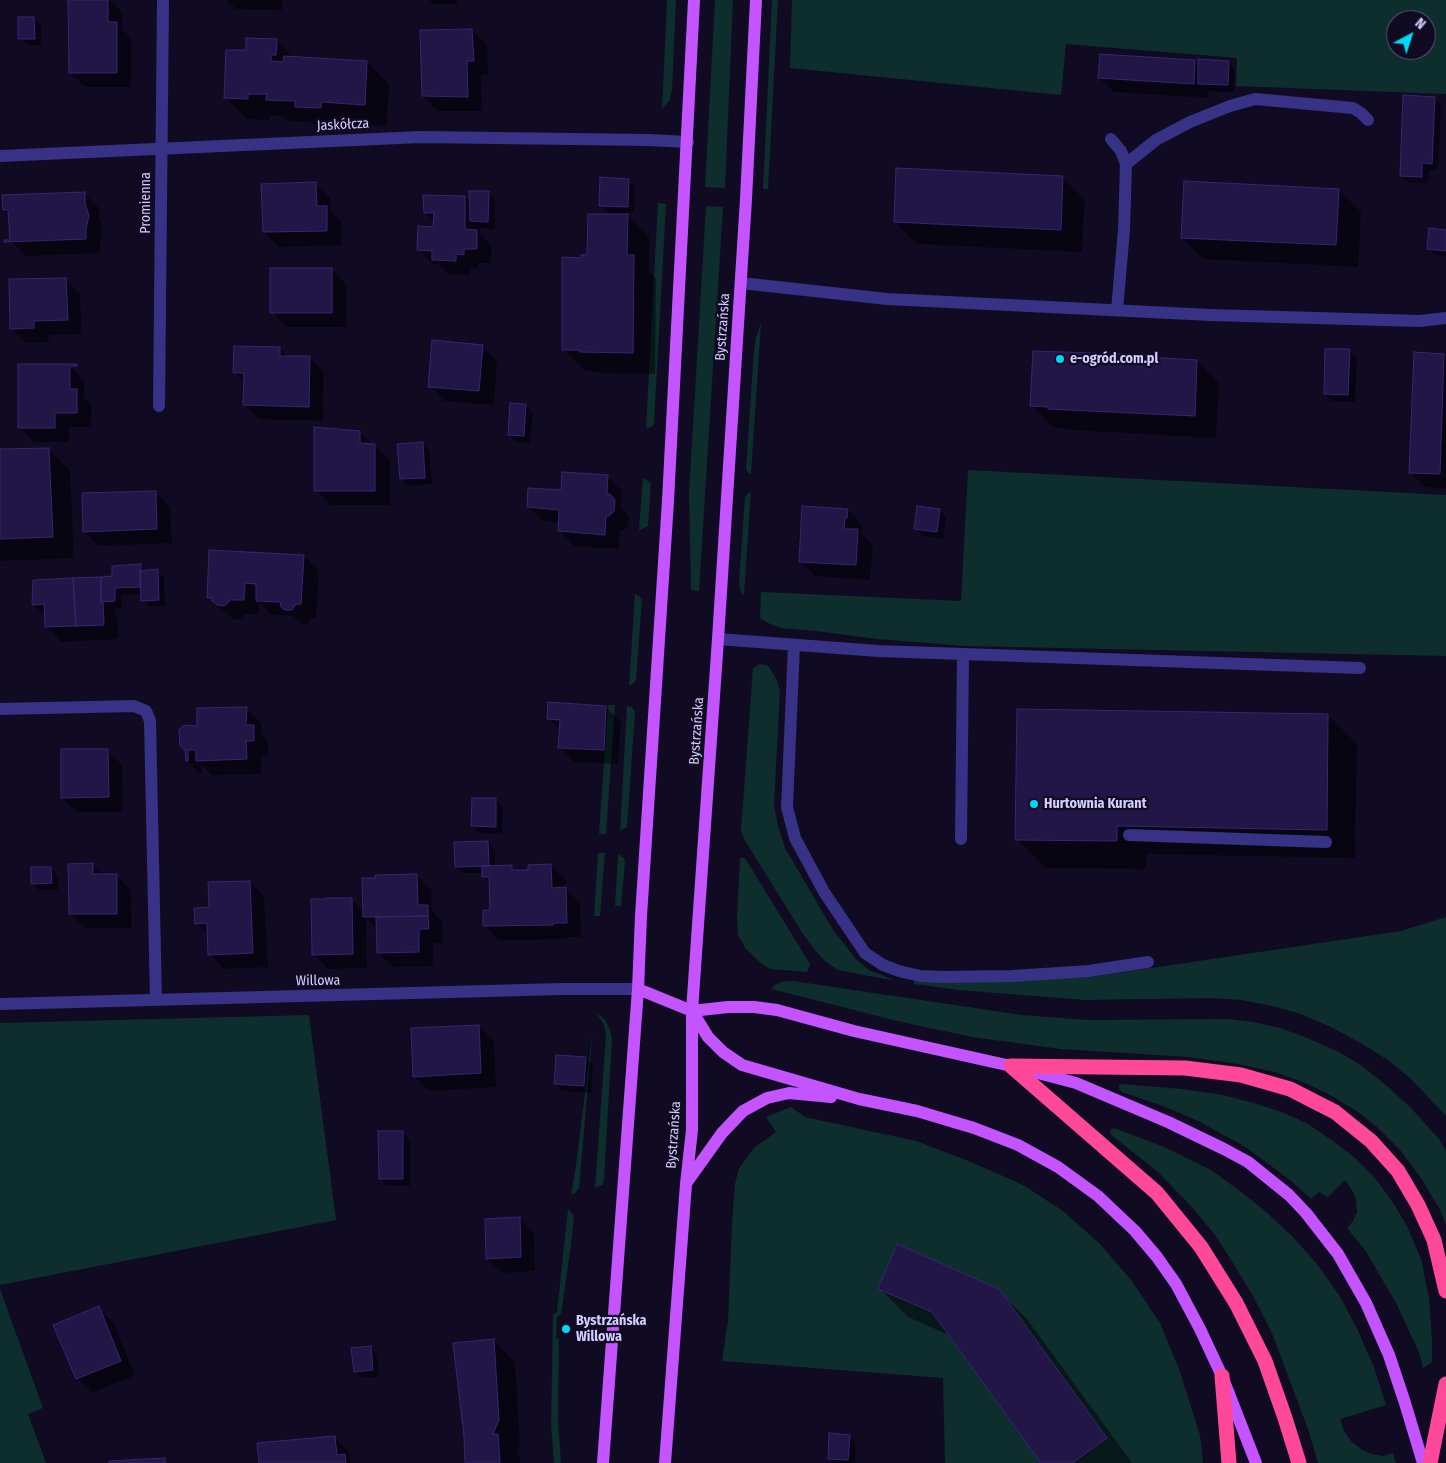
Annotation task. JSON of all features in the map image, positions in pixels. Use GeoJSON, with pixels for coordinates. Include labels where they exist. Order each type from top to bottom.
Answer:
{"type":"FeatureCollection","features":[{"type":"Feature","properties":{"kind":"highway"},"geometry":{"type":"LineString","coordinates":[[1011,1066],[1185,1068],[1241,1075],[1290,1089],[1336,1112],[1372,1141],[1398,1171],[1418,1205],[1434,1240],[1446,1291]]}},
{"type":"Feature","properties":{"kind":"highway"},"geometry":{"type":"LineString","coordinates":[[1011,1066],[1157,1193],[1201,1247],[1236,1303],[1264,1361],[1299,1463]]}},
{"type":"Feature","properties":{"kind":"highway"},"geometry":{"type":"LineString","coordinates":[[1222,1376],[1229,1463]]}},
{"type":"Feature","properties":{"kind":"highway"},"geometry":{"type":"LineString","coordinates":[[1430,1463],[1446,1384]]}},
{"type":"Feature","properties":{"kind":"main road"},"geometry":{"type":"LineString","coordinates":[[603,1463],[638,989],[668,500],[694,0]]}},
{"type":"Feature","properties":{"kind":"main road","name":"Bystrzańska"},"geometry":{"type":"LineString","coordinates":[[665,1463],[686,1184],[692,1130],[692,1011],[741,283],[756,0]]}},
{"type":"Feature","properties":{"kind":"main road"},"geometry":{"type":"LineString","coordinates":[[638,989],[692,1011],[728,1007],[754,1007],[777,1010],[854,1031],[1011,1066],[1076,1083],[1168,1122],[1248,1162],[1289,1195],[1306,1213],[1338,1254],[1366,1303],[1389,1355],[1423,1463]]}},
{"type":"Feature","properties":{"kind":"main road"},"geometry":{"type":"LineString","coordinates":[[692,1011],[708,1037],[723,1052],[742,1065],[859,1099],[917,1111],[974,1128],[1018,1145],[1058,1166],[1098,1196],[1135,1231],[1176,1284],[1222,1376],[1256,1463]]}},
{"type":"Feature","properties":{"kind":"main road"},"geometry":{"type":"LineString","coordinates":[[686,1184],[727,1128],[743,1111],[767,1098],[789,1093],[859,1099]]}},
{"type":"Feature","properties":{"kind":"street","name":"Promienna"},"geometry":{"type":"LineString","coordinates":[[159,406],[163,0]]}},
{"type":"Feature","properties":{"kind":"street"},"geometry":{"type":"LineString","coordinates":[[1126,164],[1156,140],[1190,122],[1230,106],[1255,100],[1353,108],[1362,113],[1368,120]]}},
{"type":"Feature","properties":{"kind":"street","name":"Jaskółcza"},"geometry":{"type":"LineString","coordinates":[[0,156],[421,137],[688,142]]}},
{"type":"Feature","properties":{"kind":"street"},"geometry":{"type":"LineString","coordinates":[[1111,140],[1121,151],[1126,164],[1124,230],[1117,310]]}},
{"type":"Feature","properties":{"kind":"street"},"geometry":{"type":"LineString","coordinates":[[741,283],[887,299],[1211,315],[1420,320],[1446,318]]}},
{"type":"Feature","properties":{"kind":"street"},"geometry":{"type":"LineString","coordinates":[[718,639],[878,651],[1360,668]]}},
{"type":"Feature","properties":{"kind":"street"},"geometry":{"type":"LineString","coordinates":[[794,645],[787,807],[795,838],[824,892],[865,952],[883,965],[899,971],[920,976],[942,978],[1089,971],[1148,962]]}},
{"type":"Feature","properties":{"kind":"street"},"geometry":{"type":"LineString","coordinates":[[961,839],[963,654]]}},
{"type":"Feature","properties":{"kind":"street"},"geometry":{"type":"LineString","coordinates":[[0,709],[134,706],[146,711],[150,721],[156,1000]]}},
{"type":"Feature","properties":{"kind":"street"},"geometry":{"type":"LineString","coordinates":[[1129,835],[1326,842]]}},
{"type":"Feature","properties":{"kind":"street","name":"Willowa"},"geometry":{"type":"LineString","coordinates":[[0,1004],[562,989],[638,989]]}},
{"type":"Feature","properties":{"kind":"green space"},"geometry":{"type":"Polygon","coordinates":[[[667,0],[676,0],[672,90],[669,101],[662,109],[667,0]]]}},
{"type":"Feature","properties":{"kind":"green space"},"geometry":{"type":"Polygon","coordinates":[[[715,0],[733,0],[725,188],[705,187],[715,0]]]}},
{"type":"Feature","properties":{"kind":"green space"},"geometry":{"type":"Polygon","coordinates":[[[772,0],[778,0],[768,189],[763,189],[772,0]]]}},
{"type":"Feature","properties":{"kind":"green space"},"geometry":{"type":"Polygon","coordinates":[[[792,0],[1446,0],[1446,94],[1236,86],[1237,58],[1066,44],[1061,95],[790,68],[792,0]]]}},
{"type":"Feature","properties":{"kind":"green space"},"geometry":{"type":"Polygon","coordinates":[[[658,203],[666,204],[654,424],[646,428],[658,203]]]}},
{"type":"Feature","properties":{"kind":"green space"},"geometry":{"type":"Polygon","coordinates":[[[706,206],[723,207],[699,591],[691,590],[689,493],[706,206]]]}},
{"type":"Feature","properties":{"kind":"green space"},"geometry":{"type":"Polygon","coordinates":[[[761,323],[751,474],[749,474],[746,469],[754,350],[761,323]]]}},
{"type":"Feature","properties":{"kind":"green space"},"geometry":{"type":"Polygon","coordinates":[[[968,470],[1446,495],[1446,656],[964,646],[781,628],[760,618],[761,592],[961,601],[968,470]]]}},
{"type":"Feature","properties":{"kind":"green space"},"geometry":{"type":"Polygon","coordinates":[[[643,478],[651,483],[648,526],[639,530],[643,478]]]}},
{"type":"Feature","properties":{"kind":"green space"},"geometry":{"type":"Polygon","coordinates":[[[751,491],[744,596],[740,590],[739,581],[745,497],[751,491]]]}},
{"type":"Feature","properties":{"kind":"green space"},"geometry":{"type":"Polygon","coordinates":[[[635,594],[642,600],[636,680],[633,684],[629,685],[635,594]]]}},
{"type":"Feature","properties":{"kind":"green space"},"geometry":{"type":"Polygon","coordinates":[[[759,664],[770,668],[780,691],[774,804],[785,848],[833,930],[856,959],[869,970],[896,981],[838,970],[826,962],[801,931],[744,839],[741,831],[753,668],[759,664]]]}},
{"type":"Feature","properties":{"kind":"green space"},"geometry":{"type":"Polygon","coordinates":[[[608,705],[615,705],[606,834],[599,834],[608,705]]]}},
{"type":"Feature","properties":{"kind":"green space"},"geometry":{"type":"Polygon","coordinates":[[[627,706],[632,707],[635,712],[627,827],[620,831],[627,706]]]}},
{"type":"Feature","properties":{"kind":"green space"},"geometry":{"type":"Polygon","coordinates":[[[598,853],[605,853],[600,916],[594,916],[598,853]]]}},
{"type":"Feature","properties":{"kind":"green space"},"geometry":{"type":"Polygon","coordinates":[[[618,854],[624,858],[625,863],[621,906],[615,906],[618,854]]]}},
{"type":"Feature","properties":{"kind":"green space"},"geometry":{"type":"Polygon","coordinates":[[[740,858],[745,858],[810,964],[807,972],[771,969],[763,965],[746,949],[738,935],[740,858]]]}},
{"type":"Feature","properties":{"kind":"green space"},"geometry":{"type":"Polygon","coordinates":[[[1446,917],[1446,1116],[1410,1078],[1388,1060],[1331,1027],[1301,1014],[1272,1006],[1241,1000],[1211,998],[1085,1000],[959,990],[914,984],[914,981],[941,982],[1091,977],[1401,931],[1446,917]]]}},
{"type":"Feature","properties":{"kind":"green space"},"geometry":{"type":"Polygon","coordinates":[[[793,981],[1022,1015],[1088,1020],[1228,1019],[1280,1028],[1305,1037],[1339,1052],[1362,1066],[1411,1108],[1439,1139],[1446,1151],[1446,1225],[1439,1208],[1421,1178],[1400,1150],[1378,1128],[1358,1112],[1332,1096],[1305,1083],[1275,1072],[1238,1064],[1188,1057],[1061,1049],[972,1037],[897,1021],[771,989],[782,982],[793,981]]]}},
{"type":"Feature","properties":{"kind":"green space"},"geometry":{"type":"Polygon","coordinates":[[[596,1012],[605,1020],[612,1039],[604,1180],[602,1185],[595,1188],[606,1035],[604,1025],[596,1012]]]}},
{"type":"Feature","properties":{"kind":"green space"},"geometry":{"type":"Polygon","coordinates":[[[309,1015],[336,1220],[0,1285],[0,1023],[309,1015]]]}},
{"type":"Feature","properties":{"kind":"green space"},"geometry":{"type":"Polygon","coordinates":[[[593,1028],[579,1188],[571,1195],[576,1166],[593,1028]]]}},
{"type":"Feature","properties":{"kind":"green space"},"geometry":{"type":"Polygon","coordinates":[[[1121,1084],[1182,1089],[1223,1095],[1254,1103],[1284,1113],[1308,1124],[1354,1157],[1374,1177],[1392,1201],[1407,1226],[1421,1259],[1429,1298],[1432,1362],[1423,1368],[1419,1352],[1395,1301],[1365,1250],[1347,1228],[1357,1212],[1356,1199],[1345,1180],[1328,1197],[1319,1192],[1311,1199],[1290,1180],[1244,1146],[1196,1120],[1122,1092],[1119,1089],[1121,1084]]]}},
{"type":"Feature","properties":{"kind":"green space"},"geometry":{"type":"Polygon","coordinates":[[[791,1107],[805,1117],[916,1141],[971,1162],[1023,1185],[1063,1211],[1101,1245],[1132,1281],[1160,1323],[1179,1369],[1200,1435],[1203,1463],[945,1463],[943,1378],[722,1361],[728,1321],[735,1184],[739,1168],[755,1147],[776,1132],[766,1117],[791,1107]]]}},
{"type":"Feature","properties":{"kind":"green space"},"geometry":{"type":"Polygon","coordinates":[[[1114,1128],[1162,1146],[1211,1170],[1266,1212],[1293,1237],[1317,1264],[1341,1298],[1358,1331],[1374,1367],[1386,1405],[1340,1419],[1344,1431],[1351,1441],[1371,1454],[1383,1456],[1393,1453],[1396,1463],[1318,1463],[1309,1432],[1272,1333],[1233,1263],[1215,1235],[1190,1205],[1158,1172],[1110,1134],[1111,1129],[1114,1128]]]}},
{"type":"Feature","properties":{"kind":"green space"},"geometry":{"type":"Polygon","coordinates":[[[568,1209],[574,1216],[561,1314],[557,1316],[556,1338],[559,1339],[558,1421],[561,1463],[554,1463],[551,1424],[553,1315],[557,1312],[568,1209]]]}},
{"type":"Feature","properties":{"kind":"green space"},"geometry":{"type":"Polygon","coordinates":[[[0,1289],[43,1408],[28,1414],[46,1463],[0,1463],[0,1289]]]}},
{"type":"Feature","properties":{"kind":"building"},"geometry":{"type":"Polygon","coordinates":[[[68,0],[108,0],[108,22],[117,22],[117,73],[69,73],[68,0]]]}},
{"type":"Feature","properties":{"kind":"building"},"geometry":{"type":"Polygon","coordinates":[[[18,17],[34,17],[35,39],[18,39],[18,17]]]}},
{"type":"Feature","properties":{"kind":"building"},"geometry":{"type":"Polygon","coordinates":[[[472,29],[474,61],[467,61],[468,97],[422,96],[420,30],[472,29]]]}},
{"type":"Feature","properties":{"kind":"building"},"geometry":{"type":"Polygon","coordinates":[[[246,38],[277,39],[276,55],[271,55],[271,61],[283,62],[284,56],[367,61],[365,105],[321,102],[321,108],[295,107],[295,101],[266,100],[267,94],[248,94],[248,99],[224,98],[226,50],[246,50],[246,38]]]}},
{"type":"Feature","properties":{"kind":"building"},"geometry":{"type":"Polygon","coordinates":[[[1100,54],[1195,60],[1194,84],[1098,78],[1100,54]]]}},
{"type":"Feature","properties":{"kind":"building"},"geometry":{"type":"Polygon","coordinates":[[[1198,59],[1229,61],[1228,85],[1198,84],[1198,59]]]}},
{"type":"Feature","properties":{"kind":"building"},"geometry":{"type":"Polygon","coordinates":[[[1403,95],[1435,97],[1432,164],[1422,163],[1422,177],[1400,176],[1403,95]]]}},
{"type":"Feature","properties":{"kind":"building"},"geometry":{"type":"Polygon","coordinates":[[[896,168],[1063,176],[1061,230],[894,222],[896,168]]]}},
{"type":"Feature","properties":{"kind":"building"},"geometry":{"type":"Polygon","coordinates":[[[600,177],[629,179],[628,207],[599,206],[600,177]]]}},
{"type":"Feature","properties":{"kind":"building"},"geometry":{"type":"Polygon","coordinates":[[[1184,181],[1339,189],[1336,245],[1181,238],[1184,181]]]}},
{"type":"Feature","properties":{"kind":"building"},"geometry":{"type":"Polygon","coordinates":[[[316,182],[317,206],[327,206],[327,231],[263,232],[261,184],[316,182]]]}},
{"type":"Feature","properties":{"kind":"building"},"geometry":{"type":"Polygon","coordinates":[[[469,191],[489,191],[488,222],[470,221],[469,191]]]}},
{"type":"Feature","properties":{"kind":"building"},"geometry":{"type":"Polygon","coordinates":[[[85,192],[85,203],[89,216],[86,239],[4,242],[4,240],[10,240],[8,210],[3,210],[2,195],[85,192]]]}},
{"type":"Feature","properties":{"kind":"building"},"geometry":{"type":"Polygon","coordinates":[[[423,195],[465,196],[465,229],[477,230],[477,249],[464,249],[464,255],[456,254],[456,261],[432,260],[432,251],[417,250],[418,226],[433,227],[434,213],[424,213],[423,195]]]}},
{"type":"Feature","properties":{"kind":"building"},"geometry":{"type":"Polygon","coordinates":[[[588,214],[628,214],[627,255],[634,255],[633,353],[562,350],[562,257],[581,258],[581,255],[587,254],[588,214]]]}},
{"type":"Feature","properties":{"kind":"building"},"geometry":{"type":"Polygon","coordinates":[[[1429,228],[1446,230],[1446,251],[1427,249],[1429,228]]]}},
{"type":"Feature","properties":{"kind":"building"},"geometry":{"type":"Polygon","coordinates":[[[270,268],[332,268],[332,313],[270,313],[270,268]]]}},
{"type":"Feature","properties":{"kind":"building"},"geometry":{"type":"Polygon","coordinates":[[[66,278],[68,320],[34,321],[34,328],[10,329],[9,279],[66,278]]]}},
{"type":"Feature","properties":{"kind":"building"},"geometry":{"type":"Polygon","coordinates":[[[432,340],[483,345],[479,391],[428,387],[432,340]]]}},
{"type":"Feature","properties":{"kind":"building"},"geometry":{"type":"Polygon","coordinates":[[[234,346],[280,347],[280,356],[310,356],[309,407],[243,405],[244,373],[233,373],[234,346]]]}},
{"type":"Feature","properties":{"kind":"building"},"geometry":{"type":"Polygon","coordinates":[[[1325,349],[1350,349],[1348,395],[1324,394],[1325,349]]]}},
{"type":"Feature","properties":{"kind":"building"},"geometry":{"type":"Polygon","coordinates":[[[1033,351],[1146,355],[1146,357],[1197,360],[1195,416],[1048,409],[1048,407],[1030,406],[1033,351]]]}},
{"type":"Feature","properties":{"kind":"building"},"geometry":{"type":"Polygon","coordinates":[[[1414,352],[1444,354],[1440,474],[1409,473],[1414,352]]]}},
{"type":"Feature","properties":{"kind":"building"},"geometry":{"type":"Polygon","coordinates":[[[18,364],[77,364],[77,366],[70,366],[70,389],[77,389],[77,413],[55,413],[55,428],[18,428],[18,364]]]}},
{"type":"Feature","properties":{"kind":"building"},"geometry":{"type":"Polygon","coordinates":[[[510,403],[526,404],[524,436],[508,435],[510,403]]]}},
{"type":"Feature","properties":{"kind":"building"},"geometry":{"type":"Polygon","coordinates":[[[314,427],[360,431],[360,443],[375,444],[375,491],[314,491],[314,427]]]}},
{"type":"Feature","properties":{"kind":"building"},"geometry":{"type":"Polygon","coordinates":[[[423,442],[425,478],[400,479],[397,444],[423,442]]]}},
{"type":"Feature","properties":{"kind":"building"},"geometry":{"type":"Polygon","coordinates":[[[49,448],[53,537],[0,539],[0,449],[49,448]]]}},
{"type":"Feature","properties":{"kind":"building"},"geometry":{"type":"Polygon","coordinates":[[[562,472],[608,475],[607,494],[610,494],[615,500],[614,511],[609,516],[606,516],[605,535],[558,531],[559,510],[527,507],[528,488],[561,490],[562,472]]]}},
{"type":"Feature","properties":{"kind":"building"},"geometry":{"type":"Polygon","coordinates":[[[156,491],[157,529],[83,532],[82,493],[156,491]]]}},
{"type":"Feature","properties":{"kind":"building"},"geometry":{"type":"Polygon","coordinates":[[[802,506],[848,509],[844,529],[858,529],[856,565],[799,562],[802,506]]]}},
{"type":"Feature","properties":{"kind":"building"},"geometry":{"type":"Polygon","coordinates":[[[917,506],[940,509],[937,532],[914,529],[917,506]]]}},
{"type":"Feature","properties":{"kind":"building"},"geometry":{"type":"Polygon","coordinates":[[[209,550],[304,555],[301,604],[296,604],[292,610],[285,610],[280,606],[281,602],[256,601],[256,584],[245,583],[244,600],[229,600],[224,606],[217,605],[212,601],[212,598],[207,598],[209,550]]]}},
{"type":"Feature","properties":{"kind":"building"},"geometry":{"type":"Polygon","coordinates":[[[141,564],[140,587],[115,588],[115,601],[101,602],[101,577],[112,576],[112,566],[141,564]]]}},
{"type":"Feature","properties":{"kind":"building"},"geometry":{"type":"Polygon","coordinates":[[[158,569],[159,600],[141,601],[140,571],[158,569]]]}},
{"type":"Feature","properties":{"kind":"building"},"geometry":{"type":"Polygon","coordinates":[[[101,577],[101,602],[103,602],[104,625],[76,626],[73,578],[101,577]]]}},
{"type":"Feature","properties":{"kind":"building"},"geometry":{"type":"Polygon","coordinates":[[[73,578],[76,626],[45,627],[44,604],[32,605],[33,580],[73,578]]]}},
{"type":"Feature","properties":{"kind":"building"},"geometry":{"type":"Polygon","coordinates":[[[548,702],[606,706],[604,750],[558,748],[560,720],[547,719],[548,702]]]}},
{"type":"Feature","properties":{"kind":"building"},"geometry":{"type":"Polygon","coordinates":[[[247,707],[246,725],[254,725],[254,741],[246,741],[247,759],[196,761],[196,750],[188,750],[188,761],[186,761],[185,750],[180,746],[179,730],[184,725],[197,726],[197,708],[247,707]]]}},
{"type":"Feature","properties":{"kind":"building"},"geometry":{"type":"Polygon","coordinates":[[[1017,709],[1328,714],[1327,830],[1117,826],[1117,841],[1015,840],[1017,709]]]}},
{"type":"Feature","properties":{"kind":"building"},"geometry":{"type":"Polygon","coordinates":[[[61,749],[108,749],[109,797],[61,798],[61,749]]]}},
{"type":"Feature","properties":{"kind":"building"},"geometry":{"type":"Polygon","coordinates":[[[472,798],[496,798],[496,827],[471,826],[472,798]]]}},
{"type":"Feature","properties":{"kind":"building"},"geometry":{"type":"Polygon","coordinates":[[[488,841],[489,866],[455,867],[454,842],[488,841]]]}},
{"type":"Feature","properties":{"kind":"building"},"geometry":{"type":"Polygon","coordinates":[[[93,863],[93,874],[117,874],[117,914],[69,914],[68,864],[93,863]]]}},
{"type":"Feature","properties":{"kind":"building"},"geometry":{"type":"Polygon","coordinates":[[[551,864],[552,888],[566,887],[567,923],[483,926],[483,910],[490,910],[489,877],[482,877],[482,866],[512,865],[512,870],[528,870],[528,865],[551,864]]]}},
{"type":"Feature","properties":{"kind":"building"},"geometry":{"type":"Polygon","coordinates":[[[31,867],[51,867],[52,883],[31,884],[31,867]]]}},
{"type":"Feature","properties":{"kind":"building"},"geometry":{"type":"Polygon","coordinates":[[[417,874],[418,905],[428,905],[428,916],[363,917],[362,878],[375,878],[375,875],[417,874]]]}},
{"type":"Feature","properties":{"kind":"building"},"geometry":{"type":"Polygon","coordinates":[[[250,881],[253,953],[208,955],[207,923],[195,924],[194,908],[209,907],[208,882],[250,881]]]}},
{"type":"Feature","properties":{"kind":"building"},"geometry":{"type":"Polygon","coordinates":[[[352,898],[353,954],[312,955],[311,899],[352,898]]]}},
{"type":"Feature","properties":{"kind":"building"},"geometry":{"type":"Polygon","coordinates":[[[428,916],[429,929],[419,929],[419,952],[377,953],[376,917],[428,916]]]}},
{"type":"Feature","properties":{"kind":"building"},"geometry":{"type":"Polygon","coordinates":[[[479,1025],[481,1073],[413,1077],[411,1028],[479,1025]]]}},
{"type":"Feature","properties":{"kind":"building"},"geometry":{"type":"Polygon","coordinates":[[[556,1055],[586,1057],[584,1086],[554,1084],[556,1055]]]}},
{"type":"Feature","properties":{"kind":"building"},"geometry":{"type":"Polygon","coordinates":[[[378,1131],[403,1131],[403,1179],[379,1179],[378,1131]]]}},
{"type":"Feature","properties":{"kind":"building"},"geometry":{"type":"Polygon","coordinates":[[[520,1217],[521,1257],[486,1259],[485,1219],[520,1217]]]}},
{"type":"Feature","properties":{"kind":"building"},"geometry":{"type":"Polygon","coordinates":[[[897,1244],[999,1289],[1107,1438],[1072,1463],[1041,1463],[932,1312],[878,1289],[897,1244]]]}},
{"type":"Feature","properties":{"kind":"building"},"geometry":{"type":"Polygon","coordinates":[[[99,1306],[121,1361],[76,1379],[53,1325],[99,1306]]]}},
{"type":"Feature","properties":{"kind":"building"},"geometry":{"type":"Polygon","coordinates":[[[494,1339],[499,1420],[493,1434],[498,1434],[500,1463],[465,1463],[464,1436],[453,1343],[494,1339]]]}},
{"type":"Feature","properties":{"kind":"building"},"geometry":{"type":"Polygon","coordinates":[[[371,1346],[373,1370],[354,1372],[351,1348],[371,1346]]]}},
{"type":"Feature","properties":{"kind":"building"},"geometry":{"type":"Polygon","coordinates":[[[829,1433],[850,1435],[848,1460],[828,1459],[829,1433]]]}},
{"type":"Feature","properties":{"kind":"building"},"geometry":{"type":"Polygon","coordinates":[[[335,1436],[337,1455],[345,1454],[346,1463],[259,1463],[257,1443],[335,1436]]]}},
{"type":"Feature","properties":{"kind":"building"},"geometry":{"type":"Polygon","coordinates":[[[165,1458],[165,1463],[109,1463],[109,1461],[165,1458]]]}},
{"type":"Feature","properties":{"kind":"place","name":"e-ogród.com.pl"},"geometry":{"type":"Point","coordinates":[1060,359]}},
{"type":"Feature","properties":{"kind":"place","name":"Hurtownia Kurant"},"geometry":{"type":"Point","coordinates":[1034,804]}},
{"type":"Feature","properties":{"kind":"place","name":"Bystrzańska Willowa"},"geometry":{"type":"Point","coordinates":[566,1329]}}]}
